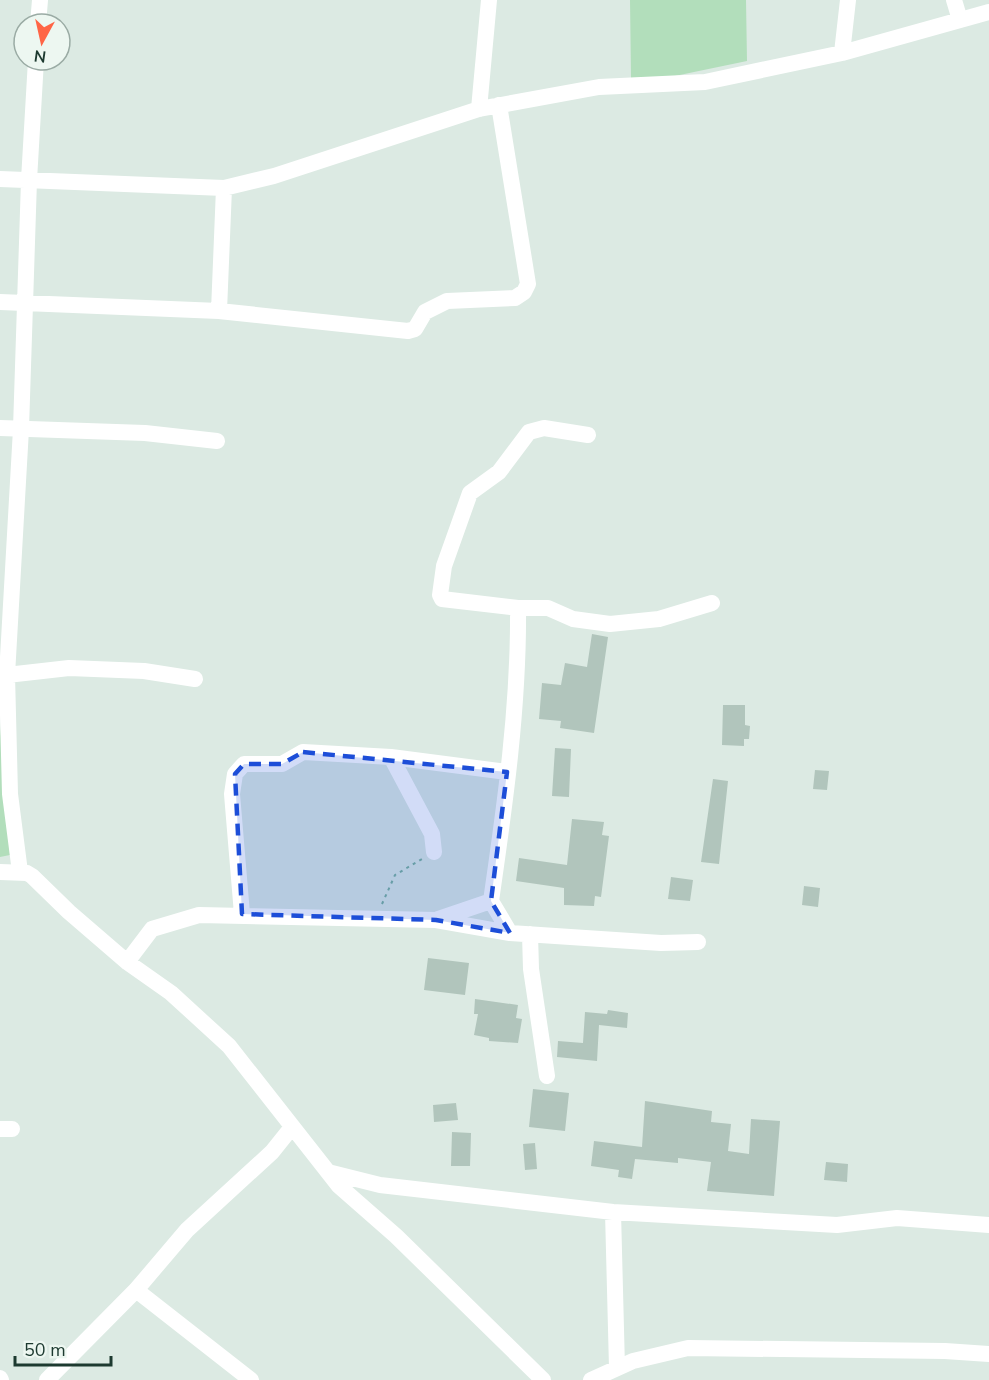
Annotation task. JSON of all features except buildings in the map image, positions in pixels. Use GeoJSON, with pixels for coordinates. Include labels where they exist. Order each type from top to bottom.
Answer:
{"type":"FeatureCollection","features":[{"type":"Feature","properties":{"kind":"street"},"geometry":{"type":"LineString","coordinates":[[479,109],[489,0]]}},
{"type":"Feature","properties":{"kind":"street"},"geometry":{"type":"LineString","coordinates":[[842,53],[848,0]]}},
{"type":"Feature","properties":{"kind":"street"},"geometry":{"type":"LineString","coordinates":[[954,0],[960,20]]}},
{"type":"Feature","properties":{"kind":"street"},"geometry":{"type":"LineString","coordinates":[[0,178],[224,188],[274,176],[479,109],[599,87],[705,82],[842,53],[989,12]]}},
{"type":"Feature","properties":{"kind":"street"},"geometry":{"type":"LineString","coordinates":[[20,872],[10,794],[7,675],[21,429],[29,180],[35,72]]}},
{"type":"Feature","properties":{"kind":"street"},"geometry":{"type":"LineString","coordinates":[[0,302],[219,310],[408,331],[415,329],[425,312],[447,301],[515,298],[524,292],[528,284],[500,105]]}},
{"type":"Feature","properties":{"kind":"street"},"geometry":{"type":"LineString","coordinates":[[219,310],[224,188]]}},
{"type":"Feature","properties":{"kind":"street"},"geometry":{"type":"LineString","coordinates":[[0,428],[145,433],[217,441]]}},
{"type":"Feature","properties":{"kind":"street"},"geometry":{"type":"LineString","coordinates":[[588,435],[544,428],[529,432],[499,472],[470,493],[458,519],[444,566],[440,595],[442,598],[518,608],[548,608],[573,619],[610,624],[659,619],[712,603]]}},
{"type":"Feature","properties":{"kind":"street"},"geometry":{"type":"LineString","coordinates":[[510,933],[490,901],[503,824],[518,646],[518,608]]}},
{"type":"Feature","properties":{"kind":"street"},"geometry":{"type":"LineString","coordinates":[[7,675],[69,668],[144,671],[195,679]]}},
{"type":"Feature","properties":{"kind":"street"},"geometry":{"type":"LineString","coordinates":[[242,914],[232,794],[235,774],[239,769],[255,762],[282,764],[303,752],[391,757],[507,772]]}},
{"type":"Feature","properties":{"kind":"street"},"geometry":{"type":"LineString","coordinates":[[391,757],[432,834],[434,852]]}},
{"type":"Feature","properties":{"kind":"street"},"geometry":{"type":"LineString","coordinates":[[0,872],[20,872],[33,876],[127,962],[171,993],[229,1046],[259,1081],[339,1186],[396,1236],[543,1380]]}},
{"type":"Feature","properties":{"kind":"street"},"geometry":{"type":"LineString","coordinates":[[436,920],[490,901]]}},
{"type":"Feature","properties":{"kind":"street"},"geometry":{"type":"LineString","coordinates":[[127,962],[147,934],[161,925],[200,915],[242,914],[376,920],[436,920],[510,933],[661,943],[698,942]]}},
{"type":"Feature","properties":{"kind":"street"},"geometry":{"type":"LineString","coordinates":[[530,934],[531,969],[547,1076]]}},
{"type":"Feature","properties":{"kind":"street"},"geometry":{"type":"LineString","coordinates":[[47,1380],[136,1290],[188,1230],[272,1152],[292,1127]]}},
{"type":"Feature","properties":{"kind":"street"},"geometry":{"type":"LineString","coordinates":[[328,1172],[380,1185],[613,1212],[837,1225],[897,1218],[989,1225]]}},
{"type":"Feature","properties":{"kind":"street"},"geometry":{"type":"LineString","coordinates":[[613,1212],[617,1368]]}},
{"type":"Feature","properties":{"kind":"street"},"geometry":{"type":"LineString","coordinates":[[136,1290],[251,1380]]}},
{"type":"Feature","properties":{"kind":"street"},"geometry":{"type":"LineString","coordinates":[[591,1380],[633,1361],[688,1348],[945,1351],[989,1354]]}},
{"type":"Feature","properties":{"kind":"path"},"geometry":{"type":"LineString","coordinates":[[376,920],[395,875],[434,852]]}},
{"type":"Feature","properties":{"kind":"highlighted area"},"geometry":{"type":"Polygon","coordinates":[[[303,752],[507,772],[491,901],[510,933],[436,920],[242,914],[235,774],[244,764],[282,764],[303,752]]]}},
{"type":"Feature","properties":{"kind":"green space"},"geometry":{"type":"Polygon","coordinates":[[[630,0],[746,0],[747,61],[670,77],[631,78],[630,0]]]}},
{"type":"Feature","properties":{"kind":"green space"},"geometry":{"type":"Polygon","coordinates":[[[0,723],[10,855],[0,857],[0,723]]]}}]}
